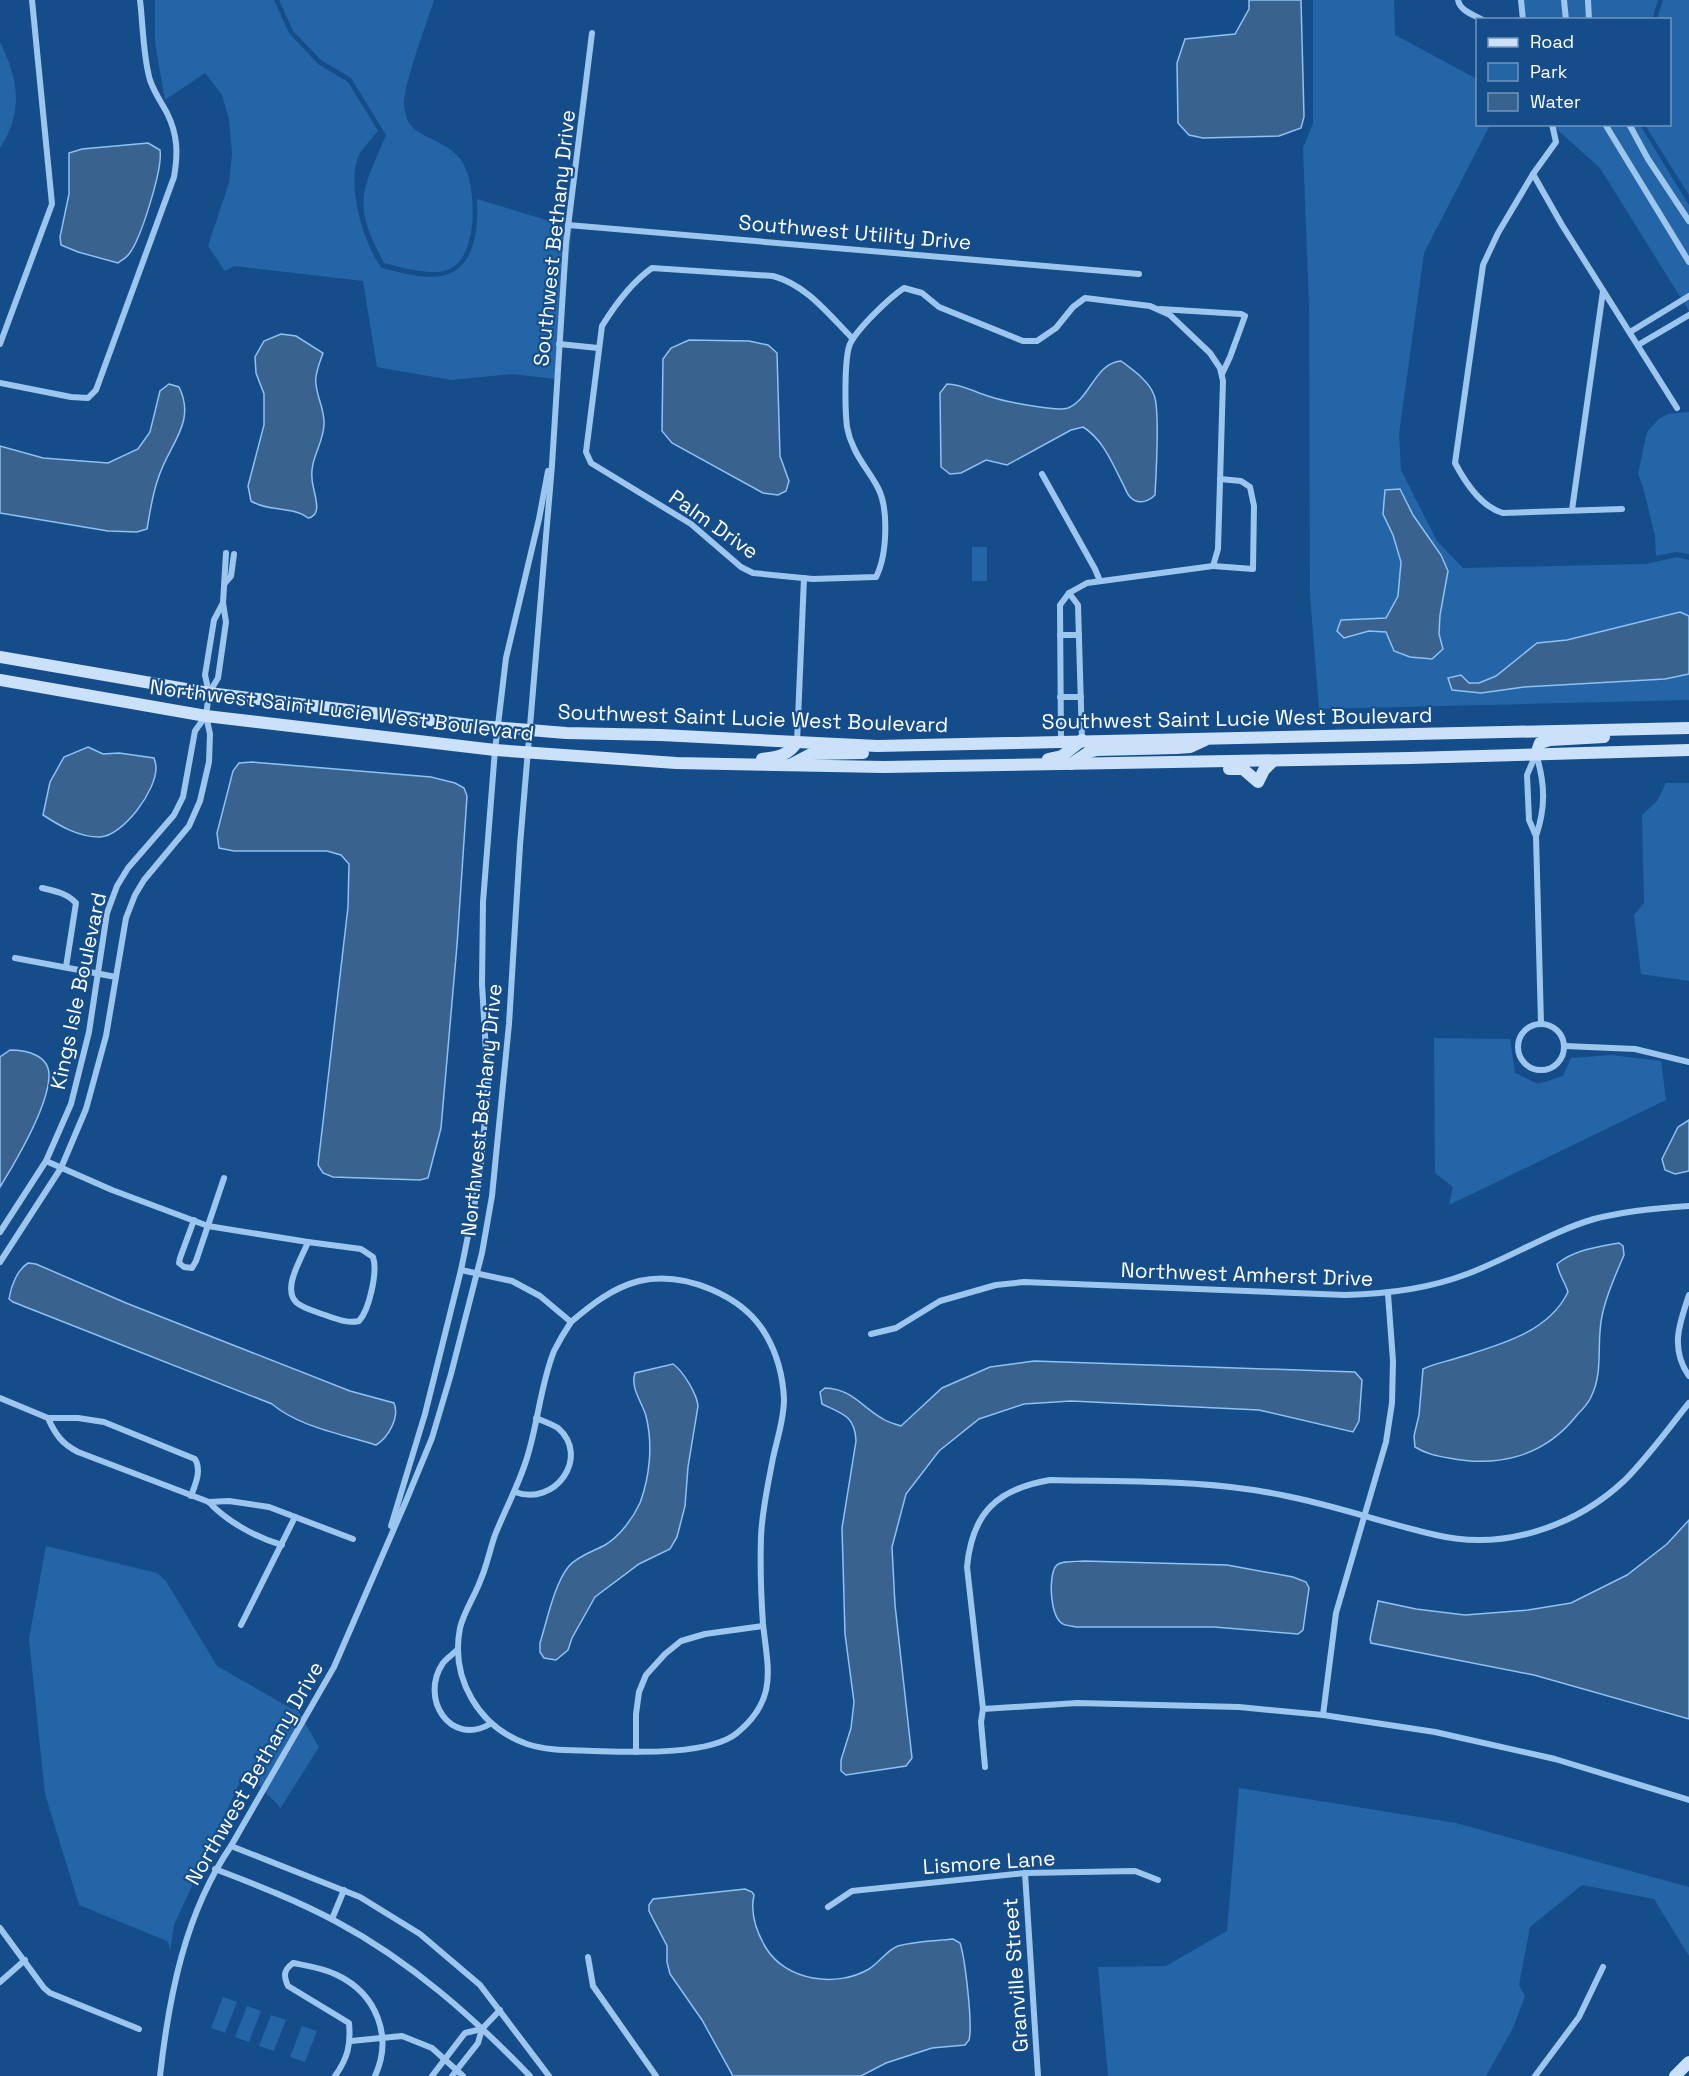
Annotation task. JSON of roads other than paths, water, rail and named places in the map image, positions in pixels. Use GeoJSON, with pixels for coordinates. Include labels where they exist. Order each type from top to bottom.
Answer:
{"type":"FeatureCollection","features":[{"type":"Feature","properties":{"kind":"main road","name":"Southwest Saint Lucie West Boulevard"},"geometry":{"type":"LineString","coordinates":[[0,657],[209,693],[497,728],[877,746],[1689,728]]}},
{"type":"Feature","properties":{"kind":"main road","name":"Northwest Saint Lucie West Boulevard"},"geometry":{"type":"LineString","coordinates":[[0,680],[206,716],[495,750],[676,763],[884,767],[1274,761],[1689,750]]}},
{"type":"Feature","properties":{"kind":"main road"},"geometry":{"type":"LineString","coordinates":[[1536,754],[1540,743],[1550,740],[1601,738],[1628,729]]}},
{"type":"Feature","properties":{"kind":"main road"},"geometry":{"type":"LineString","coordinates":[[1070,764],[1089,752],[1097,750],[1190,747],[1210,738]]}},
{"type":"Feature","properties":{"kind":"main road"},"geometry":{"type":"LineString","coordinates":[[1002,765],[1062,756],[1082,740]]}},
{"type":"Feature","properties":{"kind":"main road"},"geometry":{"type":"LineString","coordinates":[[722,764],[784,755],[797,742]]}},
{"type":"Feature","properties":{"kind":"main road"},"geometry":{"type":"LineString","coordinates":[[789,766],[802,758],[820,753],[894,752],[924,745]]}},
{"type":"Feature","properties":{"kind":"main road"},"geometry":{"type":"LineString","coordinates":[[1153,763],[1172,769],[1243,770],[1258,783],[1264,770],[1274,761]]}},
{"type":"Feature","properties":{"kind":"main road"},"geometry":{"type":"LineString","coordinates":[[1675,2076],[1689,2062]]}},
{"type":"Feature","properties":{"kind":"street"},"geometry":{"type":"LineString","coordinates":[[0,344],[52,204],[32,0]]}},
{"type":"Feature","properties":{"kind":"street"},"geometry":{"type":"LineString","coordinates":[[0,383],[71,397],[88,398],[96,390],[174,177],[178,151],[175,132],[155,94],[149,77],[140,0]]}},
{"type":"Feature","properties":{"kind":"street"},"geometry":{"type":"LineString","coordinates":[[1458,0],[1459,5],[1465,10],[1480,18]]}},
{"type":"Feature","properties":{"kind":"street"},"geometry":{"type":"LineString","coordinates":[[1521,0],[1523,18]]}},
{"type":"Feature","properties":{"kind":"street"},"geometry":{"type":"LineString","coordinates":[[1564,0],[1566,18]]}},
{"type":"Feature","properties":{"kind":"street"},"geometry":{"type":"LineString","coordinates":[[1588,0],[1589,18]]}},
{"type":"Feature","properties":{"kind":"street","name":"Southwest Bethany Drive"},"geometry":{"type":"LineString","coordinates":[[528,752],[568,225],[592,33]]}},
{"type":"Feature","properties":{"kind":"street"},"geometry":{"type":"LineString","coordinates":[[1552,126],[1556,142],[1533,174],[1498,233],[1483,265],[1455,463],[1464,479],[1492,510],[1503,513],[1622,509]]}},
{"type":"Feature","properties":{"kind":"street"},"geometry":{"type":"LineString","coordinates":[[1606,126],[1689,262]]}},
{"type":"Feature","properties":{"kind":"street"},"geometry":{"type":"LineString","coordinates":[[1630,126],[1648,159],[1689,221]]}},
{"type":"Feature","properties":{"kind":"street"},"geometry":{"type":"LineString","coordinates":[[1533,174],[1562,225],[1677,408]]}},
{"type":"Feature","properties":{"kind":"street","name":"Southwest Utility Drive"},"geometry":{"type":"LineString","coordinates":[[568,225],[1139,274]]}},
{"type":"Feature","properties":{"kind":"street","name":"Palm Drive"},"geometry":{"type":"LineString","coordinates":[[853,339],[804,290],[790,280],[774,276],[652,268],[642,275],[602,326],[586,452],[591,463],[691,524],[753,573],[804,578],[876,577],[884,555],[885,505],[879,489],[854,448],[847,427],[847,356],[853,339],[891,296],[904,288],[922,293],[939,307],[1023,340],[1037,341],[1056,328],[1073,307],[1085,298],[1155,309],[1241,314],[1245,316],[1245,321],[1221,375]]}},
{"type":"Feature","properties":{"kind":"street"},"geometry":{"type":"LineString","coordinates":[[1572,510],[1603,290]]}},
{"type":"Feature","properties":{"kind":"street"},"geometry":{"type":"LineString","coordinates":[[1630,332],[1689,296]]}},
{"type":"Feature","properties":{"kind":"street","name":"Palm Drive"},"geometry":{"type":"LineString","coordinates":[[1155,309],[1170,315],[1209,353],[1220,368],[1218,549],[1213,566]]}},
{"type":"Feature","properties":{"kind":"street"},"geometry":{"type":"LineString","coordinates":[[1638,345],[1689,315]]}},
{"type":"Feature","properties":{"kind":"street"},"geometry":{"type":"LineString","coordinates":[[559,344],[598,348]]}},
{"type":"Feature","properties":{"kind":"street","name":"Southwest Bethany Drive"},"geometry":{"type":"LineString","coordinates":[[495,750],[506,658],[539,519],[552,447]]}},
{"type":"Feature","properties":{"kind":"street"},"geometry":{"type":"LineString","coordinates":[[1042,474],[1100,581]]}},
{"type":"Feature","properties":{"kind":"street"},"geometry":{"type":"LineString","coordinates":[[1061,742],[1060,605],[1069,593],[1088,583],[1213,566],[1253,569],[1254,506],[1250,487],[1241,481],[1220,479]]}},
{"type":"Feature","properties":{"kind":"street"},"geometry":{"type":"LineString","coordinates":[[209,693],[218,678],[226,622],[223,603],[226,554]]}},
{"type":"Feature","properties":{"kind":"street"},"geometry":{"type":"LineString","coordinates":[[225,584],[231,576],[234,554]]}},
{"type":"Feature","properties":{"kind":"street"},"geometry":{"type":"LineString","coordinates":[[797,742],[804,578]]}},
{"type":"Feature","properties":{"kind":"street"},"geometry":{"type":"LineString","coordinates":[[1069,593],[1078,605],[1082,740]]}},
{"type":"Feature","properties":{"kind":"street"},"geometry":{"type":"LineString","coordinates":[[206,716],[209,693],[205,675],[214,620],[223,603]]}},
{"type":"Feature","properties":{"kind":"street"},"geometry":{"type":"LineString","coordinates":[[1060,634],[1079,635]]}},
{"type":"Feature","properties":{"kind":"street"},"geometry":{"type":"LineString","coordinates":[[1060,697],[1081,697]]}},
{"type":"Feature","properties":{"kind":"street","name":"Kings Isle Boulevard"},"geometry":{"type":"LineString","coordinates":[[0,1232],[46,1161],[71,1104],[88,1032],[107,913],[117,886],[128,868],[174,815],[183,797],[195,731],[206,716]]}},
{"type":"Feature","properties":{"kind":"street","name":"Kings Isle Boulevard"},"geometry":{"type":"LineString","coordinates":[[0,1262],[61,1168],[86,1109],[106,1036],[126,918],[144,880],[189,826],[200,801],[209,762],[210,734],[206,716]]}},
{"type":"Feature","properties":{"kind":"street","name":"Northwest Bethany Drive"},"geometry":{"type":"LineString","coordinates":[[379,1562],[425,1414],[461,1270],[479,1182],[488,1087],[482,984],[483,903],[495,750]]}},
{"type":"Feature","properties":{"kind":"street","name":"Northwest Bethany Drive"},"geometry":{"type":"LineString","coordinates":[[160,2076],[166,2026],[180,1962],[196,1909],[215,1869],[231,1846],[334,1667],[432,1438],[477,1274],[492,1196],[509,1024],[528,752]]}},
{"type":"Feature","properties":{"kind":"street"},"geometry":{"type":"LineString","coordinates":[[1536,754],[1527,775],[1529,820],[1536,836]]}},
{"type":"Feature","properties":{"kind":"street"},"geometry":{"type":"LineString","coordinates":[[1536,754],[1542,774],[1543,816],[1536,836],[1541,1023]]}},
{"type":"Feature","properties":{"kind":"street"},"geometry":{"type":"LineString","coordinates":[[42,888],[58,891],[76,903],[66,967]]}},
{"type":"Feature","properties":{"kind":"street"},"geometry":{"type":"LineString","coordinates":[[15,958],[116,977]]}},
{"type":"Feature","properties":{"kind":"street"},"geometry":{"type":"LineString","coordinates":[[1541,1023],[1548,1024],[1560,1032],[1565,1046],[1560,1060],[1548,1069],[1540,1070],[1525,1064],[1521,1058],[1518,1042],[1526,1029],[1541,1023]]}},
{"type":"Feature","properties":{"kind":"street"},"geometry":{"type":"LineString","coordinates":[[1565,1046],[1635,1048],[1689,1062]]}},
{"type":"Feature","properties":{"kind":"street"},"geometry":{"type":"LineString","coordinates":[[46,1161],[112,1190],[208,1226],[361,1249],[373,1257],[375,1268],[370,1296],[365,1312],[359,1321],[347,1322],[333,1318],[301,1306],[292,1297],[290,1288],[308,1242]]}},
{"type":"Feature","properties":{"kind":"street"},"geometry":{"type":"LineString","coordinates":[[194,1220],[180,1258],[183,1267],[192,1268],[224,1178]]}},
{"type":"Feature","properties":{"kind":"street","name":"Northwest Amherst Drive"},"geometry":{"type":"LineString","coordinates":[[871,1334],[897,1328],[940,1301],[996,1285],[1024,1282],[1346,1295],[1388,1294],[1436,1284],[1467,1274],[1593,1220],[1639,1210],[1689,1206]]}},
{"type":"Feature","properties":{"kind":"street"},"geometry":{"type":"LineString","coordinates":[[461,1270],[512,1281],[540,1296],[571,1322]]}},
{"type":"Feature","properties":{"kind":"street"},"geometry":{"type":"LineString","coordinates":[[663,1278],[712,1290],[734,1302],[753,1318],[766,1335],[777,1360],[784,1400],[782,1422],[763,1517],[760,1578],[769,1666],[768,1684],[762,1704],[746,1726],[731,1738],[702,1748],[636,1752],[566,1750],[530,1745],[508,1736],[490,1724],[476,1708],[462,1678],[457,1650],[460,1627],[481,1580],[494,1538],[527,1460],[536,1418],[544,1382],[555,1350],[571,1322],[603,1296],[637,1282],[663,1278]]}},
{"type":"Feature","properties":{"kind":"street"},"geometry":{"type":"LineString","coordinates":[[1323,1715],[1336,1612],[1386,1442],[1392,1403],[1393,1361],[1388,1294]]}},
{"type":"Feature","properties":{"kind":"street"},"geometry":{"type":"LineString","coordinates":[[1689,1295],[1676,1336],[1678,1352],[1689,1376]]}},
{"type":"Feature","properties":{"kind":"street"},"geometry":{"type":"LineString","coordinates":[[0,1398],[48,1418],[78,1418],[104,1422],[195,1460],[198,1465],[197,1479],[191,1496]]}},
{"type":"Feature","properties":{"kind":"street"},"geometry":{"type":"LineString","coordinates":[[984,1767],[981,1722],[983,1709],[967,1567],[969,1545],[978,1524],[994,1502],[1012,1490],[1050,1480],[1202,1483],[1289,1496],[1438,1536],[1473,1540],[1515,1537],[1547,1528],[1578,1515],[1625,1479],[1689,1403]]}},
{"type":"Feature","properties":{"kind":"street"},"geometry":{"type":"LineString","coordinates":[[48,1418],[54,1432],[66,1446],[191,1496],[209,1502],[229,1501],[269,1507],[353,1539]]}},
{"type":"Feature","properties":{"kind":"street"},"geometry":{"type":"LineString","coordinates":[[515,1492],[529,1495],[544,1493],[557,1485],[568,1468],[570,1453],[566,1438],[556,1427],[536,1418]]}},
{"type":"Feature","properties":{"kind":"street"},"geometry":{"type":"LineString","coordinates":[[209,1502],[218,1512],[249,1531],[282,1545]]}},
{"type":"Feature","properties":{"kind":"street"},"geometry":{"type":"LineString","coordinates":[[241,1625],[295,1517]]}},
{"type":"Feature","properties":{"kind":"street"},"geometry":{"type":"LineString","coordinates":[[636,1752],[636,1714],[639,1692],[646,1675],[665,1653],[681,1641],[705,1634],[764,1626]]}},
{"type":"Feature","properties":{"kind":"street"},"geometry":{"type":"LineString","coordinates":[[457,1650],[444,1661],[439,1670],[434,1684],[435,1701],[450,1723],[463,1729],[479,1730],[490,1724]]}},
{"type":"Feature","properties":{"kind":"street"},"geometry":{"type":"LineString","coordinates":[[983,1709],[1077,1703],[1239,1707],[1323,1715],[1435,1732],[1544,1756],[1689,1800]]}},
{"type":"Feature","properties":{"kind":"street"},"geometry":{"type":"LineString","coordinates":[[231,1846],[360,1897],[420,1934],[480,1985],[549,2076]]}},
{"type":"Feature","properties":{"kind":"street"},"geometry":{"type":"LineString","coordinates":[[215,1869],[274,1891],[332,1919],[395,1958],[454,2002],[530,2076]]}},
{"type":"Feature","properties":{"kind":"street","name":"Lismore Lane"},"geometry":{"type":"LineString","coordinates":[[828,1907],[852,1890],[1025,1873],[1135,1871],[1158,1880]]}},
{"type":"Feature","properties":{"kind":"street","name":"Granville Street"},"geometry":{"type":"LineString","coordinates":[[1025,1873],[1038,2076]]}},
{"type":"Feature","properties":{"kind":"street"},"geometry":{"type":"LineString","coordinates":[[332,1919],[344,1890]]}},
{"type":"Feature","properties":{"kind":"street"},"geometry":{"type":"LineString","coordinates":[[0,1928],[50,1993],[139,2029]]}},
{"type":"Feature","properties":{"kind":"street"},"geometry":{"type":"LineString","coordinates":[[588,1957],[593,1986],[657,2076]]}},
{"type":"Feature","properties":{"kind":"street"},"geometry":{"type":"LineString","coordinates":[[0,1982],[25,1960]]}},
{"type":"Feature","properties":{"kind":"street"},"geometry":{"type":"LineString","coordinates":[[335,2076],[345,2062],[351,2041],[349,2023],[288,1986],[284,1978],[286,1969],[293,1963],[319,1968],[338,1976],[358,1989],[376,2011],[384,2038],[382,2059],[375,2076]]}},
{"type":"Feature","properties":{"kind":"street"},"geometry":{"type":"LineString","coordinates":[[1535,2076],[1579,2017],[1603,1967]]}},
{"type":"Feature","properties":{"kind":"street"},"geometry":{"type":"LineString","coordinates":[[454,2073],[478,2043],[482,2029],[500,2010]]}},
{"type":"Feature","properties":{"kind":"street"},"geometry":{"type":"LineString","coordinates":[[432,2076],[465,2033],[482,2029]]}},
{"type":"Feature","properties":{"kind":"street"},"geometry":{"type":"LineString","coordinates":[[351,2041],[402,2036],[418,2041],[432,2048],[454,2073],[463,2076]]}},
{"type":"Feature","properties":{"kind":"water"},"geometry":{"type":"Polygon","coordinates":[[[1249,0],[1301,0],[1304,117],[1301,128],[1279,136],[1203,138],[1189,135],[1178,123],[1177,63],[1185,39],[1235,34],[1249,9],[1249,0]]]}},
{"type":"Feature","properties":{"kind":"water"},"geometry":{"type":"Polygon","coordinates":[[[148,143],[160,150],[158,172],[145,219],[128,255],[118,263],[61,245],[60,237],[69,194],[69,153],[82,149],[148,143]]]}},
{"type":"Feature","properties":{"kind":"water"},"geometry":{"type":"Polygon","coordinates":[[[281,334],[296,336],[323,353],[316,380],[324,425],[312,471],[317,507],[313,516],[308,518],[296,512],[265,507],[251,501],[248,486],[264,425],[264,394],[256,373],[255,357],[264,341],[281,334]]]}},
{"type":"Feature","properties":{"kind":"water"},"geometry":{"type":"Polygon","coordinates":[[[689,340],[749,341],[768,345],[777,353],[780,456],[789,481],[786,491],[778,495],[763,493],[672,443],[662,431],[663,359],[671,348],[689,340]]]}},
{"type":"Feature","properties":{"kind":"water"},"geometry":{"type":"Polygon","coordinates":[[[1121,361],[1148,385],[1156,403],[1155,495],[1149,499],[1140,502],[1130,497],[1102,445],[1083,427],[1071,430],[1007,465],[986,460],[961,473],[950,474],[941,467],[940,393],[947,384],[958,385],[1007,401],[1062,409],[1076,403],[1105,368],[1121,361]]]}},
{"type":"Feature","properties":{"kind":"water"},"geometry":{"type":"Polygon","coordinates":[[[169,384],[179,387],[184,400],[185,412],[179,434],[156,485],[147,529],[137,532],[108,531],[0,513],[0,446],[43,458],[108,463],[138,449],[150,432],[160,391],[169,384]]]}},
{"type":"Feature","properties":{"kind":"water"},"geometry":{"type":"Polygon","coordinates":[[[1400,489],[1413,515],[1441,555],[1448,571],[1440,615],[1439,634],[1443,649],[1432,659],[1410,657],[1394,651],[1386,632],[1369,631],[1344,638],[1337,631],[1341,620],[1386,618],[1398,596],[1401,562],[1393,535],[1383,514],[1385,490],[1400,489]]]}},
{"type":"Feature","properties":{"kind":"water"},"geometry":{"type":"Polygon","coordinates":[[[1680,612],[1689,616],[1689,674],[1665,679],[1524,687],[1481,693],[1452,690],[1448,678],[1461,675],[1469,683],[1479,683],[1496,676],[1537,643],[1567,640],[1680,612]]]}},
{"type":"Feature","properties":{"kind":"water"},"geometry":{"type":"Polygon","coordinates":[[[88,747],[103,754],[119,753],[154,758],[156,765],[151,788],[137,810],[119,829],[100,837],[77,833],[43,815],[50,782],[64,757],[88,747]]]}},
{"type":"Feature","properties":{"kind":"water"},"geometry":{"type":"Polygon","coordinates":[[[252,762],[431,777],[455,783],[464,788],[467,796],[457,945],[441,1128],[428,1178],[420,1180],[333,1177],[323,1173],[318,1165],[348,907],[349,864],[341,855],[327,851],[234,851],[219,848],[217,833],[233,771],[239,763],[252,762]]]}},
{"type":"Feature","properties":{"kind":"water"},"geometry":{"type":"Polygon","coordinates":[[[10,1050],[23,1051],[41,1058],[48,1068],[49,1075],[48,1087],[38,1117],[0,1187],[0,1057],[10,1050]]]}},
{"type":"Feature","properties":{"kind":"water"},"geometry":{"type":"Polygon","coordinates":[[[1689,1120],[1689,1171],[1675,1174],[1665,1170],[1662,1159],[1678,1127],[1689,1120]]]}},
{"type":"Feature","properties":{"kind":"water"},"geometry":{"type":"Polygon","coordinates":[[[1619,1243],[1623,1246],[1624,1255],[1602,1316],[1599,1367],[1595,1387],[1587,1404],[1564,1429],[1536,1449],[1503,1460],[1468,1461],[1436,1455],[1415,1447],[1414,1436],[1419,1415],[1423,1369],[1503,1343],[1534,1328],[1548,1318],[1568,1292],[1557,1264],[1578,1252],[1619,1243]]]}},
{"type":"Feature","properties":{"kind":"water"},"geometry":{"type":"Polygon","coordinates":[[[28,1263],[36,1264],[126,1303],[350,1391],[394,1403],[395,1414],[392,1427],[376,1445],[321,1429],[295,1419],[272,1404],[13,1302],[9,1299],[13,1284],[28,1263]]]}},
{"type":"Feature","properties":{"kind":"water"},"geometry":{"type":"Polygon","coordinates":[[[1034,1361],[1355,1372],[1362,1380],[1359,1421],[1353,1432],[1259,1410],[1071,1401],[1024,1404],[979,1419],[939,1451],[906,1494],[892,1547],[895,1605],[912,1758],[906,1766],[846,1775],[841,1771],[841,1760],[851,1728],[854,1702],[845,1634],[842,1528],[856,1441],[850,1421],[842,1414],[822,1404],[820,1392],[825,1388],[843,1392],[885,1420],[901,1426],[942,1388],[990,1367],[1034,1361]]]}},
{"type":"Feature","properties":{"kind":"water"},"geometry":{"type":"Polygon","coordinates":[[[673,1364],[689,1383],[698,1406],[688,1467],[685,1506],[677,1537],[670,1549],[639,1564],[595,1597],[572,1638],[568,1650],[556,1660],[544,1658],[540,1652],[540,1643],[555,1592],[564,1574],[577,1559],[605,1545],[621,1532],[640,1503],[648,1471],[649,1438],[646,1416],[635,1390],[635,1373],[673,1364]]]}},
{"type":"Feature","properties":{"kind":"water"},"geometry":{"type":"Polygon","coordinates":[[[1689,1520],[1689,1719],[1534,1675],[1371,1643],[1378,1601],[1416,1609],[1465,1615],[1528,1610],[1571,1603],[1627,1575],[1667,1544],[1689,1520]]]}},
{"type":"Feature","properties":{"kind":"water"},"geometry":{"type":"Polygon","coordinates":[[[1084,1561],[1227,1565],[1293,1577],[1306,1582],[1309,1588],[1303,1630],[1298,1634],[1214,1627],[1077,1627],[1066,1625],[1059,1620],[1053,1605],[1051,1587],[1053,1571],[1058,1564],[1084,1561]]]}},
{"type":"Feature","properties":{"kind":"water"},"geometry":{"type":"Polygon","coordinates":[[[745,1889],[754,1895],[755,1923],[766,1948],[786,1968],[813,1978],[828,1979],[856,1975],[869,1969],[894,1948],[905,1944],[953,1939],[960,1943],[968,1991],[969,2040],[965,2045],[932,2048],[886,2063],[861,2076],[733,2076],[702,2020],[670,1974],[667,1946],[649,1911],[649,1905],[653,1899],[745,1889]]]}}]}
